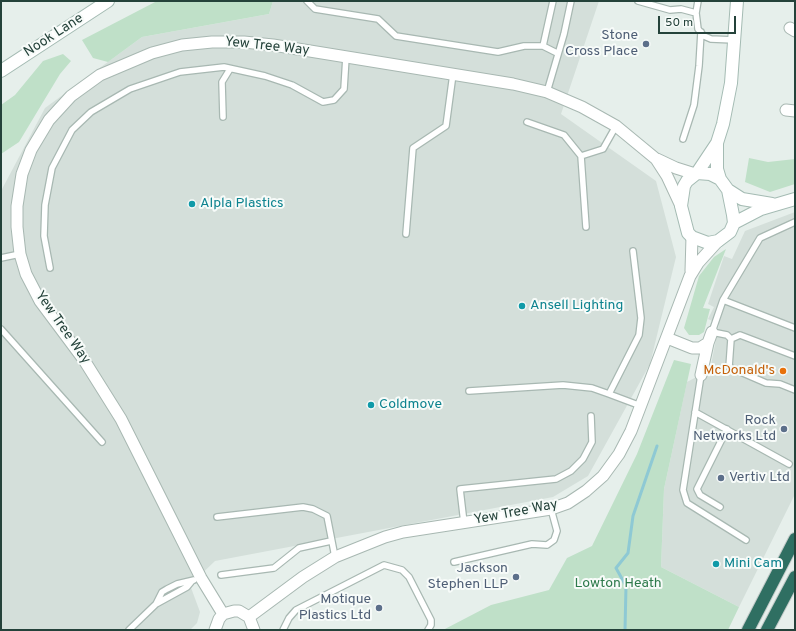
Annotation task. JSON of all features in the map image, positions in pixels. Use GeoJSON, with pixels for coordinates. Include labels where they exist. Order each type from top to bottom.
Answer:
{"type":"FeatureCollection","features":[{"type":"Feature","properties":{"kind":"highway"},"geometry":{"type":"LineString","coordinates":[[748,630],[795,539]]}},
{"type":"Feature","properties":{"kind":"highway"},"geometry":{"type":"LineString","coordinates":[[767,630],[795,577]]}},
{"type":"Feature","properties":{"kind":"street","name":"Nook Lane"},"geometry":{"type":"LineString","coordinates":[[1,72],[108,1]]}},
{"type":"Feature","properties":{"kind":"street"},"geometry":{"type":"LineString","coordinates":[[728,190],[734,223],[730,232],[718,241],[708,243],[692,237],[683,220],[680,206],[686,181],[696,174],[717,143],[723,124],[731,83],[737,1]]}},
{"type":"Feature","properties":{"kind":"street","name":"Yew Tree Way"},"geometry":{"type":"LineString","coordinates":[[223,614],[196,580],[121,420],[84,360],[40,301],[26,274],[20,254],[16,227],[17,206],[22,174],[31,150],[49,120],[71,96],[93,80],[152,53],[182,45],[212,42],[244,42],[273,45],[453,74],[547,92],[582,106],[616,126],[656,159],[676,168],[696,174]]}},
{"type":"Feature","properties":{"kind":"street"},"geometry":{"type":"LineString","coordinates":[[717,143],[717,168],[720,179],[728,190],[742,198],[776,204]]}},
{"type":"Feature","properties":{"kind":"street","name":"Yew Tree Way"},"geometry":{"type":"LineString","coordinates":[[656,159],[667,176],[680,206]]}},
{"type":"Feature","properties":{"kind":"street"},"geometry":{"type":"LineString","coordinates":[[696,174],[710,174],[720,179]]}},
{"type":"Feature","properties":{"kind":"street"},"geometry":{"type":"LineString","coordinates":[[734,223],[749,214],[776,204],[795,200]]}},
{"type":"Feature","properties":{"kind":"street","name":"Yew Tree Way"},"geometry":{"type":"LineString","coordinates":[[690,276],[692,237]]}},
{"type":"Feature","properties":{"kind":"street","name":"Yew Tree Way"},"geometry":{"type":"LineString","coordinates":[[249,617],[303,577],[335,557],[385,537],[403,532],[551,509],[568,503],[580,495],[603,476],[619,454],[640,406],[690,276],[698,263],[718,241]]}},
{"type":"Feature","properties":{"kind":"street"},"geometry":{"type":"LineString","coordinates":[[701,375],[712,332]]}},
{"type":"Feature","properties":{"kind":"street"},"geometry":{"type":"LineString","coordinates":[[667,338],[692,348],[700,348],[708,343]]}},
{"type":"Feature","properties":{"kind":"street"},"geometry":{"type":"LineString","coordinates":[[215,630],[218,619],[223,614],[239,611],[249,617],[254,630]]}},
{"type":"Feature","properties":{"kind":"lane"},"geometry":{"type":"LineString","coordinates":[[307,1],[315,9],[378,19],[396,36],[498,52],[524,46],[543,46],[557,53]]}},
{"type":"Feature","properties":{"kind":"lane"},"geometry":{"type":"LineString","coordinates":[[543,46],[553,1]]}},
{"type":"Feature","properties":{"kind":"lane"},"geometry":{"type":"LineString","coordinates":[[547,92],[557,53],[564,34],[571,1]]}},
{"type":"Feature","properties":{"kind":"lane"},"geometry":{"type":"LineString","coordinates":[[638,1],[670,10],[681,9],[696,13]]}},
{"type":"Feature","properties":{"kind":"lane"},"geometry":{"type":"LineString","coordinates":[[698,1],[696,13],[698,29],[711,39],[735,40]]}},
{"type":"Feature","properties":{"kind":"lane"},"geometry":{"type":"LineString","coordinates":[[683,139],[694,105],[699,66],[701,32]]}},
{"type":"Feature","properties":{"kind":"lane"},"geometry":{"type":"LineString","coordinates":[[50,268],[44,236],[45,205],[52,168],[72,130],[90,112],[130,89],[180,72],[224,68],[265,76],[292,85],[323,102],[334,100],[344,89],[346,57]]}},
{"type":"Feature","properties":{"kind":"lane"},"geometry":{"type":"LineString","coordinates":[[222,117],[222,82],[230,69]]}},
{"type":"Feature","properties":{"kind":"lane"},"geometry":{"type":"LineString","coordinates":[[406,234],[413,148],[446,126],[453,74]]}},
{"type":"Feature","properties":{"kind":"lane"},"geometry":{"type":"LineString","coordinates":[[527,122],[564,135],[581,156],[586,227]]}},
{"type":"Feature","properties":{"kind":"lane"},"geometry":{"type":"LineString","coordinates":[[581,156],[603,149],[616,126]]}},
{"type":"Feature","properties":{"kind":"lane"},"geometry":{"type":"LineString","coordinates":[[731,339],[722,333],[712,332],[723,300],[760,238],[795,222]]}},
{"type":"Feature","properties":{"kind":"lane"},"geometry":{"type":"LineString","coordinates":[[610,394],[639,335],[641,318],[633,251]]}},
{"type":"Feature","properties":{"kind":"lane"},"geometry":{"type":"LineString","coordinates":[[1,258],[20,254]]}},
{"type":"Feature","properties":{"kind":"lane"},"geometry":{"type":"LineString","coordinates":[[723,300],[795,328]]}},
{"type":"Feature","properties":{"kind":"lane"},"geometry":{"type":"LineString","coordinates":[[1,329],[102,442]]}},
{"type":"Feature","properties":{"kind":"lane"},"geometry":{"type":"LineString","coordinates":[[731,339],[740,335],[795,356]]}},
{"type":"Feature","properties":{"kind":"lane"},"geometry":{"type":"LineString","coordinates":[[731,339],[729,367],[766,383],[780,384],[795,390]]}},
{"type":"Feature","properties":{"kind":"lane"},"geometry":{"type":"LineString","coordinates":[[701,375],[683,490],[687,503],[746,540]]}},
{"type":"Feature","properties":{"kind":"lane"},"geometry":{"type":"LineString","coordinates":[[469,391],[563,385],[592,388],[640,406]]}},
{"type":"Feature","properties":{"kind":"lane"},"geometry":{"type":"LineString","coordinates":[[694,412],[728,429],[788,464]]}},
{"type":"Feature","properties":{"kind":"lane"},"geometry":{"type":"LineString","coordinates":[[464,523],[460,489],[556,479],[571,471],[583,459],[592,442],[591,416]]}},
{"type":"Feature","properties":{"kind":"lane"},"geometry":{"type":"LineString","coordinates":[[720,507],[700,495],[696,489],[728,429]]}},
{"type":"Feature","properties":{"kind":"lane"},"geometry":{"type":"LineString","coordinates":[[217,517],[303,507],[313,509],[327,516],[335,557]]}},
{"type":"Feature","properties":{"kind":"lane"},"geometry":{"type":"LineString","coordinates":[[454,562],[532,544],[547,545],[554,540],[557,531],[551,509]]}},
{"type":"Feature","properties":{"kind":"lane"},"geometry":{"type":"LineString","coordinates":[[221,575],[274,568],[299,548],[331,541]]}},
{"type":"Feature","properties":{"kind":"lane"},"geometry":{"type":"LineString","coordinates":[[283,630],[289,618],[296,610],[384,565],[402,570],[409,577],[432,620],[428,630]]}},
{"type":"Feature","properties":{"kind":"lane"},"geometry":{"type":"LineString","coordinates":[[129,630],[156,604],[187,587],[196,580]]}},
{"type":"Feature","properties":{"kind":"shaded area"},"geometry":{"type":"Polygon","coordinates":[[[273,1],[599,1],[561,114],[656,181],[676,257],[650,364],[588,476],[553,497],[215,561],[190,585],[200,612],[197,623],[190,630],[1,630],[1,191],[45,108],[142,37],[269,14],[273,1]]]}},
{"type":"Feature","properties":{"kind":"shaded area"},"geometry":{"type":"Polygon","coordinates":[[[795,212],[795,494],[739,607],[661,567],[664,489],[687,382],[710,370],[719,324],[708,319],[714,307],[708,304],[724,256],[732,259],[745,231],[795,212]]]}},
{"type":"Feature","properties":{"kind":"green space"},"geometry":{"type":"Polygon","coordinates":[[[157,1],[273,1],[269,14],[142,37],[108,62],[93,58],[82,40],[157,1]]]}},
{"type":"Feature","properties":{"kind":"green space"},"geometry":{"type":"Polygon","coordinates":[[[63,54],[71,61],[60,74],[19,142],[1,154],[1,105],[15,95],[43,61],[63,54]]]}},
{"type":"Feature","properties":{"kind":"green space"},"geometry":{"type":"Polygon","coordinates":[[[749,158],[768,162],[795,159],[795,184],[770,192],[745,182],[749,158]]]}},
{"type":"Feature","properties":{"kind":"green space"},"geometry":{"type":"Polygon","coordinates":[[[726,249],[703,308],[710,309],[704,332],[699,335],[689,335],[684,328],[699,276],[714,257],[726,249]]]}},
{"type":"Feature","properties":{"kind":"green space","name":"Lowton Heath"},"geometry":{"type":"Polygon","coordinates":[[[674,360],[691,364],[664,489],[661,567],[739,607],[728,630],[443,630],[491,605],[549,590],[567,558],[592,546],[637,454],[674,360]]]}},
{"type":"Feature","properties":{"kind":"waterway"},"geometry":{"type":"LineString","coordinates":[[625,630],[626,586],[616,568],[628,553],[633,516],[657,446]]}},
{"type":"Feature","properties":{"kind":"place","name":"Stone Cross Place"},"geometry":{"type":"Point","coordinates":[646,44]}},
{"type":"Feature","properties":{"kind":"place","name":"Alpla Plastics"},"geometry":{"type":"Point","coordinates":[192,204]}},
{"type":"Feature","properties":{"kind":"place","name":"Ansell Lighting"},"geometry":{"type":"Point","coordinates":[522,306]}},
{"type":"Feature","properties":{"kind":"place","name":"McDonald's"},"geometry":{"type":"Point","coordinates":[783,371]}},
{"type":"Feature","properties":{"kind":"place","name":"Coldmove"},"geometry":{"type":"Point","coordinates":[371,405]}},
{"type":"Feature","properties":{"kind":"place","name":"Rock Networks Ltd"},"geometry":{"type":"Point","coordinates":[784,429]}},
{"type":"Feature","properties":{"kind":"place","name":"Vertiv Ltd"},"geometry":{"type":"Point","coordinates":[721,478]}},
{"type":"Feature","properties":{"kind":"place","name":"Mini Cam"},"geometry":{"type":"Point","coordinates":[716,564]}},
{"type":"Feature","properties":{"kind":"place","name":"Jackson Stephen LLP"},"geometry":{"type":"Point","coordinates":[516,577]}},
{"type":"Feature","properties":{"kind":"place","name":"Motique Plastics Ltd"},"geometry":{"type":"Point","coordinates":[379,608]}}]}
